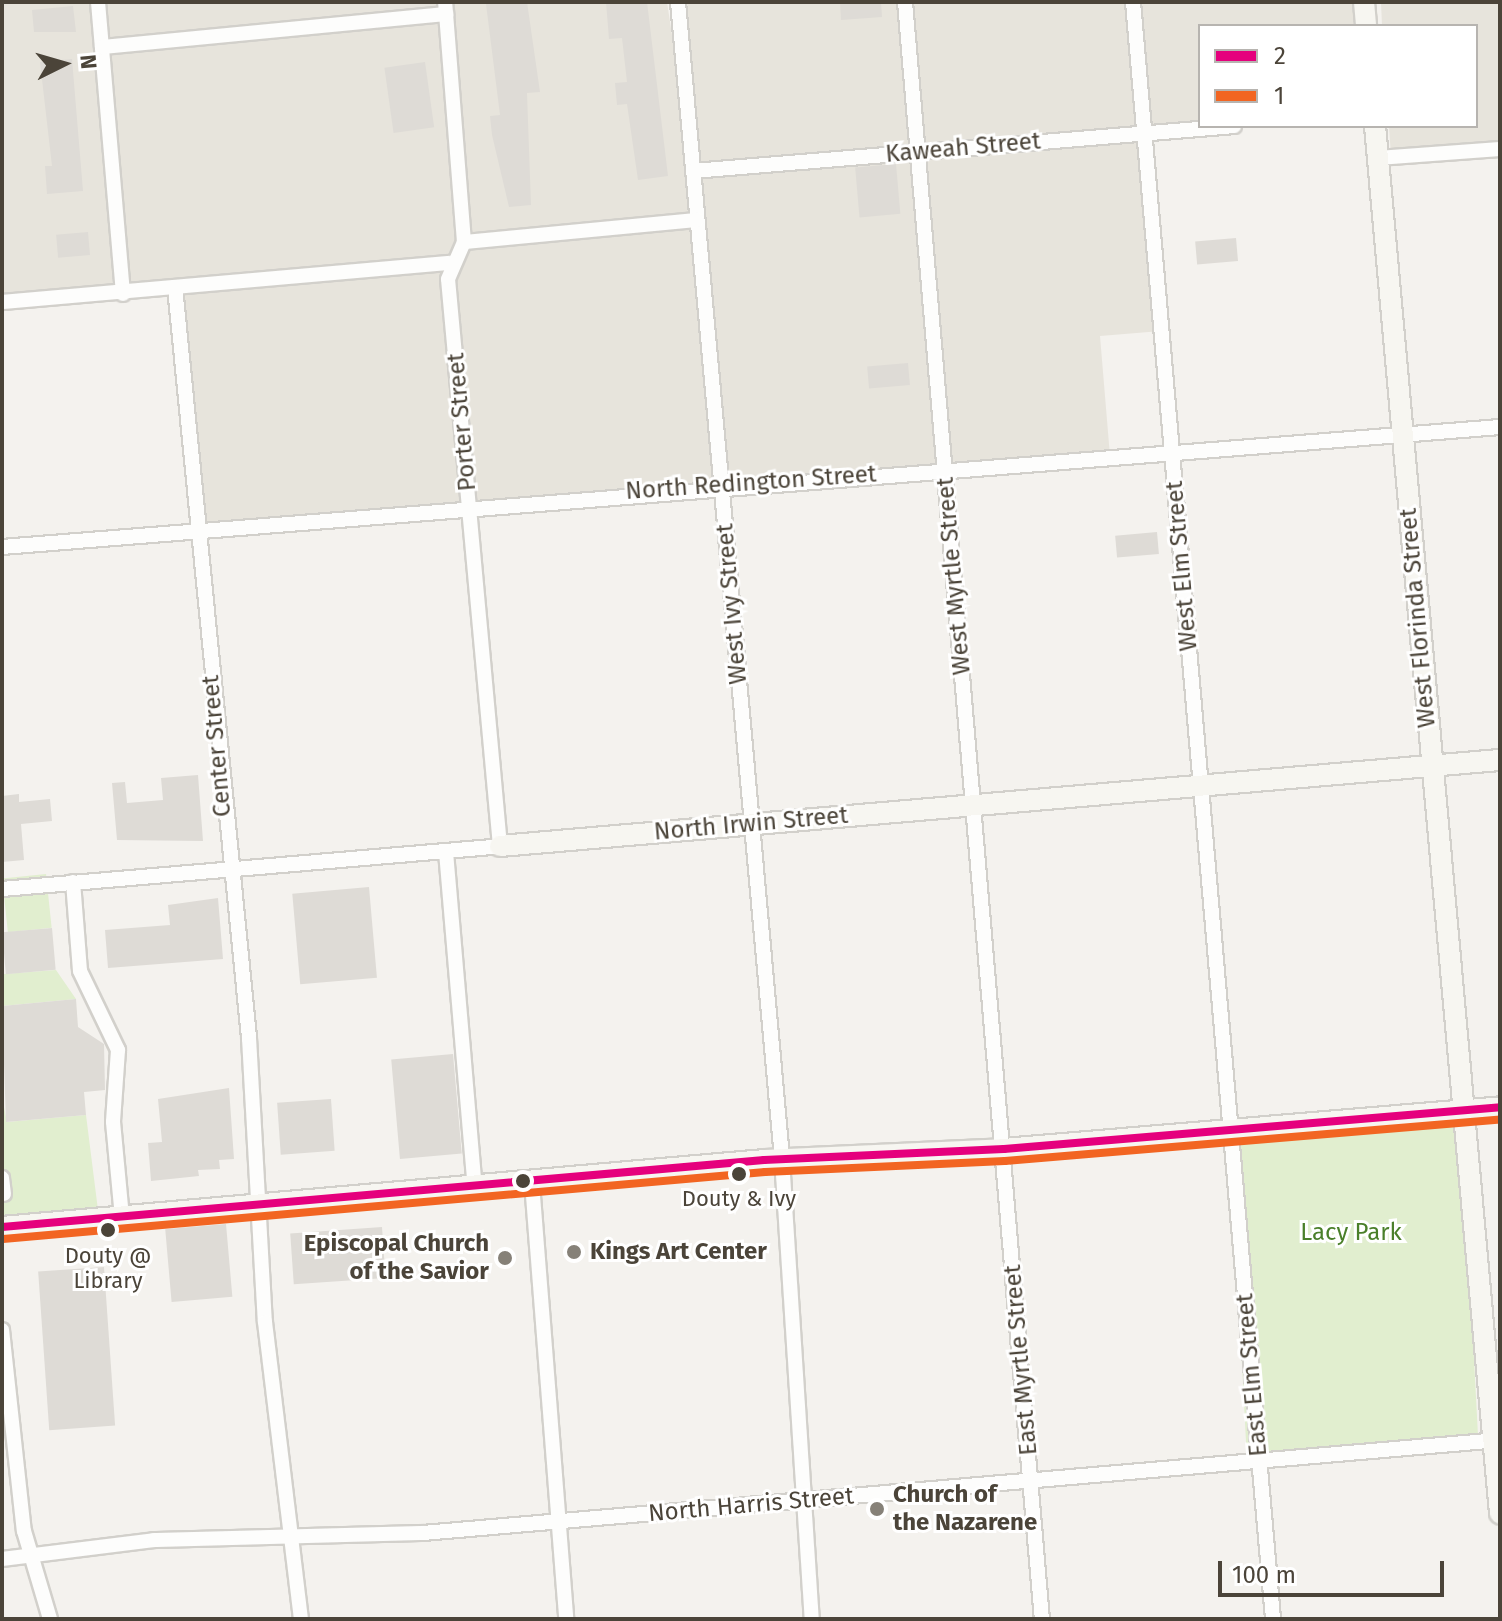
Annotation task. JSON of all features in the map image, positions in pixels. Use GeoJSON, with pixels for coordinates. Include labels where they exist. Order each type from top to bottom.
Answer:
{"type":"FeatureCollection","features":[{"type":"Feature","properties":{"kind":"street"},"geometry":{"type":"LineString","coordinates":[[98,2],[123,294]]}},
{"type":"Feature","properties":{"kind":"street","name":"West Ivy Street"},"geometry":{"type":"LineString","coordinates":[[678,2],[782,1159],[801,1501],[812,1619]]}},
{"type":"Feature","properties":{"kind":"street","name":"West Myrtle Street"},"geometry":{"type":"LineString","coordinates":[[905,2],[1004,1149]]}},
{"type":"Feature","properties":{"kind":"street","name":"West Elm Street"},"geometry":{"type":"LineString","coordinates":[[1133,2],[1230,1131]]}},
{"type":"Feature","properties":{"kind":"street"},"geometry":{"type":"LineString","coordinates":[[1364,2],[1366,24]]}},
{"type":"Feature","properties":{"kind":"street"},"geometry":{"type":"LineString","coordinates":[[2,302],[123,294],[449,263],[464,242],[445,8],[102,47]]}},
{"type":"Feature","properties":{"kind":"street","name":"Kaweah Street"},"geometry":{"type":"LineString","coordinates":[[693,171],[1212,128]]}},
{"type":"Feature","properties":{"kind":"street","name":"West Florinda Street"},"geometry":{"type":"LineString","coordinates":[[1375,128],[1461,1111],[1497,1440],[1500,1513]]}},
{"type":"Feature","properties":{"kind":"street"},"geometry":{"type":"LineString","coordinates":[[1378,158],[1500,149]]}},
{"type":"Feature","properties":{"kind":"street"},"geometry":{"type":"LineString","coordinates":[[464,242],[697,220]]}},
{"type":"Feature","properties":{"kind":"street","name":"Porter Street"},"geometry":{"type":"LineString","coordinates":[[449,263],[500,846]]}},
{"type":"Feature","properties":{"kind":"street","name":"Center Street"},"geometry":{"type":"LineString","coordinates":[[175,287],[261,1205],[265,1322],[301,1619]]}},
{"type":"Feature","properties":{"kind":"street","name":"North Redington Street"},"geometry":{"type":"LineString","coordinates":[[2,547],[198,536],[469,505],[721,484],[1500,427]]}},
{"type":"Feature","properties":{"kind":"street","name":"North Irwin Street"},"geometry":{"type":"LineString","coordinates":[[2,889],[1500,760]]}},
{"type":"Feature","properties":{"kind":"street"},"geometry":{"type":"LineString","coordinates":[[446,852],[475,1189]]}},
{"type":"Feature","properties":{"kind":"street"},"geometry":{"type":"LineString","coordinates":[[73,882],[80,971],[118,1050],[113,1134],[122,1217]]}},
{"type":"Feature","properties":{"kind":"street"},"geometry":{"type":"LineString","coordinates":[[2,1227],[475,1189],[782,1159],[1004,1149],[1500,1107]]}},
{"type":"Feature","properties":{"kind":"street","name":"East Elm Street"},"geometry":{"type":"LineString","coordinates":[[1230,1131],[1273,1619]]}},
{"type":"Feature","properties":{"kind":"street","name":"East Myrtle Street"},"geometry":{"type":"LineString","coordinates":[[1004,1149],[1042,1619]]}},
{"type":"Feature","properties":{"kind":"street"},"geometry":{"type":"LineString","coordinates":[[2,1178],[4,1194]]}},
{"type":"Feature","properties":{"kind":"street"},"geometry":{"type":"LineString","coordinates":[[532,1183],[566,1619]]}},
{"type":"Feature","properties":{"kind":"street"},"geometry":{"type":"LineString","coordinates":[[2,1330],[33,1556],[50,1619]]}},
{"type":"Feature","properties":{"kind":"street","name":"North Harris Street"},"geometry":{"type":"LineString","coordinates":[[2,1559],[292,1532],[423,1533],[1030,1483],[1497,1440]]}},
{"type":"Feature","properties":{"kind":"shaded area"},"geometry":{"type":"Polygon","coordinates":[[[2,2],[667,2],[691,160],[687,2],[1364,2],[1366,24],[1198,24],[1198,126],[1145,134],[1161,331],[1100,336],[1110,456],[198,536],[175,287],[2,302],[2,2]]]}},
{"type":"Feature","properties":{"kind":"shaded area"},"geometry":{"type":"Polygon","coordinates":[[[1381,2],[1500,2],[1500,149],[1391,157],[1389,128],[1478,128],[1478,24],[1382,24],[1381,2]]]}},
{"type":"Feature","properties":{"kind":"green space"},"geometry":{"type":"Polygon","coordinates":[[[46,874],[52,928],[8,932],[2,879],[46,874]]]}},
{"type":"Feature","properties":{"kind":"green space"},"geometry":{"type":"Polygon","coordinates":[[[2,954],[4,974],[56,970],[76,999],[2,1006],[2,954]]]}},
{"type":"Feature","properties":{"kind":"green space"},"geometry":{"type":"Polygon","coordinates":[[[2,1097],[7,1122],[86,1115],[99,1218],[2,1227],[2,1097]]]}},
{"type":"Feature","properties":{"kind":"green space","name":"Lacy Park"},"geometry":{"type":"Polygon","coordinates":[[[1461,1111],[1478,1443],[1247,1455],[1229,1123],[1461,1111]]]}},
{"type":"Feature","properties":{"kind":"building"},"geometry":{"type":"Polygon","coordinates":[[[527,2],[540,92],[527,93],[531,205],[509,207],[492,135],[490,116],[500,115],[486,4],[527,2]]]}},
{"type":"Feature","properties":{"kind":"building"},"geometry":{"type":"Polygon","coordinates":[[[606,2],[647,2],[668,176],[638,180],[627,104],[617,105],[615,83],[627,82],[622,38],[609,39],[606,2]]]}},
{"type":"Feature","properties":{"kind":"building"},"geometry":{"type":"Polygon","coordinates":[[[840,2],[881,2],[882,17],[841,20],[840,2]]]}},
{"type":"Feature","properties":{"kind":"building"},"geometry":{"type":"Polygon","coordinates":[[[73,6],[76,32],[34,32],[32,10],[73,6]]]}},
{"type":"Feature","properties":{"kind":"building"},"geometry":{"type":"Polygon","coordinates":[[[72,59],[83,191],[47,194],[45,166],[52,166],[40,62],[72,59]]]}},
{"type":"Feature","properties":{"kind":"building"},"geometry":{"type":"Polygon","coordinates":[[[425,62],[434,127],[394,133],[384,68],[425,62]]]}},
{"type":"Feature","properties":{"kind":"building"},"geometry":{"type":"Polygon","coordinates":[[[896,164],[900,214],[860,217],[855,168],[896,164]]]}},
{"type":"Feature","properties":{"kind":"building"},"geometry":{"type":"Polygon","coordinates":[[[88,232],[90,255],[58,258],[56,235],[88,232]]]}},
{"type":"Feature","properties":{"kind":"building"},"geometry":{"type":"Polygon","coordinates":[[[1236,238],[1238,261],[1197,264],[1195,242],[1236,238]]]}},
{"type":"Feature","properties":{"kind":"building"},"geometry":{"type":"Polygon","coordinates":[[[908,363],[910,385],[869,388],[867,367],[908,363]]]}},
{"type":"Feature","properties":{"kind":"building"},"geometry":{"type":"Polygon","coordinates":[[[1157,532],[1159,554],[1117,558],[1115,536],[1157,532]]]}},
{"type":"Feature","properties":{"kind":"building"},"geometry":{"type":"Polygon","coordinates":[[[198,775],[203,841],[117,840],[112,783],[125,782],[127,803],[163,800],[161,778],[198,775]]]}},
{"type":"Feature","properties":{"kind":"building"},"geometry":{"type":"Polygon","coordinates":[[[19,794],[19,802],[50,799],[52,821],[21,824],[24,860],[2,862],[2,796],[19,794]]]}},
{"type":"Feature","properties":{"kind":"building"},"geometry":{"type":"Polygon","coordinates":[[[369,887],[377,978],[300,984],[292,894],[369,887]]]}},
{"type":"Feature","properties":{"kind":"building"},"geometry":{"type":"Polygon","coordinates":[[[218,898],[223,959],[108,968],[105,930],[170,925],[168,905],[218,898]]]}},
{"type":"Feature","properties":{"kind":"building"},"geometry":{"type":"Polygon","coordinates":[[[52,928],[56,970],[6,974],[2,932],[52,928]]]}},
{"type":"Feature","properties":{"kind":"building"},"geometry":{"type":"Polygon","coordinates":[[[76,999],[78,1027],[104,1044],[105,1090],[84,1092],[86,1115],[6,1122],[2,1006],[76,999]]]}},
{"type":"Feature","properties":{"kind":"building"},"geometry":{"type":"Polygon","coordinates":[[[453,1054],[462,1154],[400,1159],[391,1059],[453,1054]]]}},
{"type":"Feature","properties":{"kind":"building"},"geometry":{"type":"Polygon","coordinates":[[[229,1088],[234,1159],[219,1160],[220,1169],[198,1170],[199,1176],[151,1181],[148,1143],[162,1142],[158,1099],[229,1088]]]}},
{"type":"Feature","properties":{"kind":"building"},"geometry":{"type":"Polygon","coordinates":[[[331,1099],[335,1151],[281,1155],[277,1103],[331,1099]]]}},
{"type":"Feature","properties":{"kind":"building"},"geometry":{"type":"Polygon","coordinates":[[[226,1224],[232,1297],[172,1302],[165,1229],[226,1224]]]}},
{"type":"Feature","properties":{"kind":"building"},"geometry":{"type":"Polygon","coordinates":[[[382,1227],[386,1278],[294,1284],[290,1233],[382,1227]]]}},
{"type":"Feature","properties":{"kind":"building"},"geometry":{"type":"Polygon","coordinates":[[[104,1267],[115,1426],[49,1430],[38,1272],[104,1267]]]}},
{"type":"Feature","properties":{"kind":"transit line","name":"2"},"geometry":{"type":"LineString","coordinates":[[2,1227],[764,1160],[1004,1149],[1500,1107]]}},
{"type":"Feature","properties":{"kind":"transit line","name":"1"},"geometry":{"type":"LineString","coordinates":[[3,1239],[765,1172],[1005,1161],[1500,1119]]}},
{"type":"Feature","properties":{"kind":"place","name":"Douty & Ivy"},"geometry":{"type":"Point","coordinates":[739,1174]}},
{"type":"Feature","properties":{"kind":"place","name":"Douty @ Library"},"geometry":{"type":"Point","coordinates":[108,1230]}},
{"type":"Feature","properties":{"kind":"place","name":"Kings Art Center"},"geometry":{"type":"Point","coordinates":[574,1252]}},
{"type":"Feature","properties":{"kind":"place","name":"Episcopal Church of the Savior"},"geometry":{"type":"Point","coordinates":[505,1258]}},
{"type":"Feature","properties":{"kind":"place","name":"Church of the Nazarene"},"geometry":{"type":"Point","coordinates":[877,1509]}}]}
